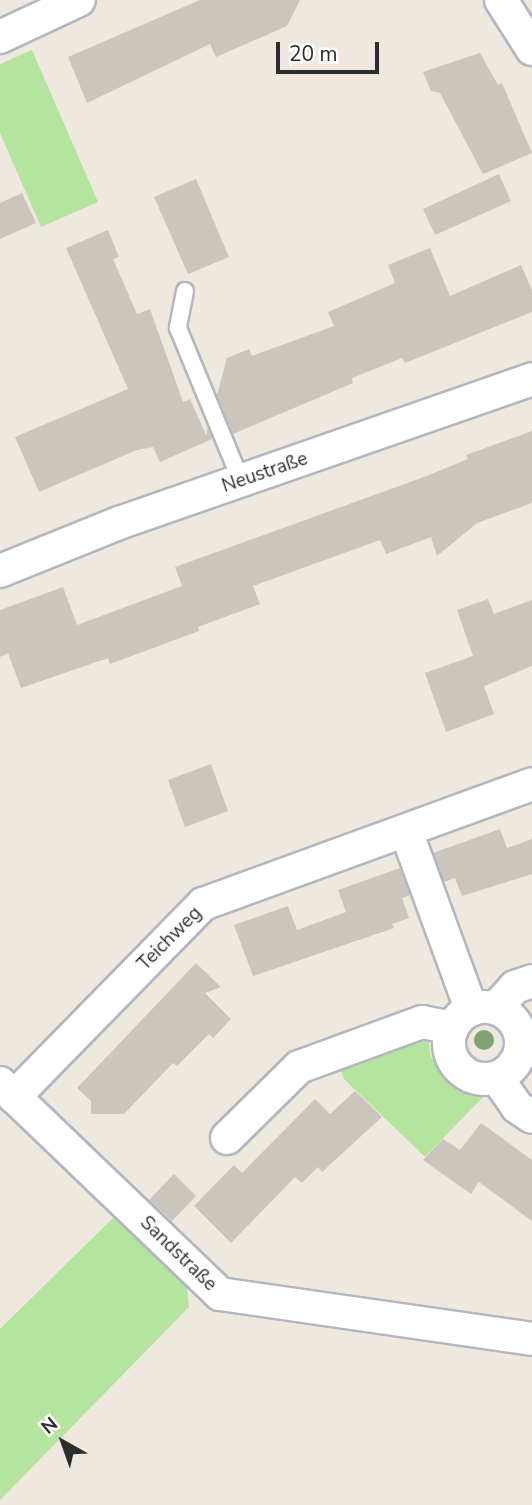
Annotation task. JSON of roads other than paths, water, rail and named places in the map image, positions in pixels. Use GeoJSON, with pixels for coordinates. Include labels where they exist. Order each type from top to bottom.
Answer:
{"type":"FeatureCollection","features":[{"type":"Feature","properties":{"kind":"street"},"geometry":{"type":"LineString","coordinates":[[0,37],[79,0]]}},
{"type":"Feature","properties":{"kind":"street"},"geometry":{"type":"LineString","coordinates":[[500,0],[532,49]]}},
{"type":"Feature","properties":{"kind":"street","name":"Neustraße"},"geometry":{"type":"LineString","coordinates":[[0,571],[242,481],[532,379]]}},
{"type":"Feature","properties":{"kind":"street","name":"Teichweg"},"geometry":{"type":"LineString","coordinates":[[7,1090],[203,904],[532,784]]}},
{"type":"Feature","properties":{"kind":"street"},"geometry":{"type":"LineString","coordinates":[[406,831],[473,1015]]}},
{"type":"Feature","properties":{"kind":"street"},"geometry":{"type":"LineString","coordinates":[[227,1138],[299,1067],[422,1021],[473,1015],[514,1021],[522,1042],[515,1064],[497,1078],[476,1078],[458,1068],[449,1048],[473,1015],[514,987],[532,981]]}},
{"type":"Feature","properties":{"kind":"street"},"geometry":{"type":"LineString","coordinates":[[497,1078],[517,1107],[532,1117]]}},
{"type":"Feature","properties":{"kind":"street","name":"Sandstraße"},"geometry":{"type":"LineString","coordinates":[[7,1090],[220,1294],[532,1339]]}},
{"type":"Feature","properties":{"kind":"lane"},"geometry":{"type":"LineString","coordinates":[[185,291],[178,328],[242,481]]}}]}
